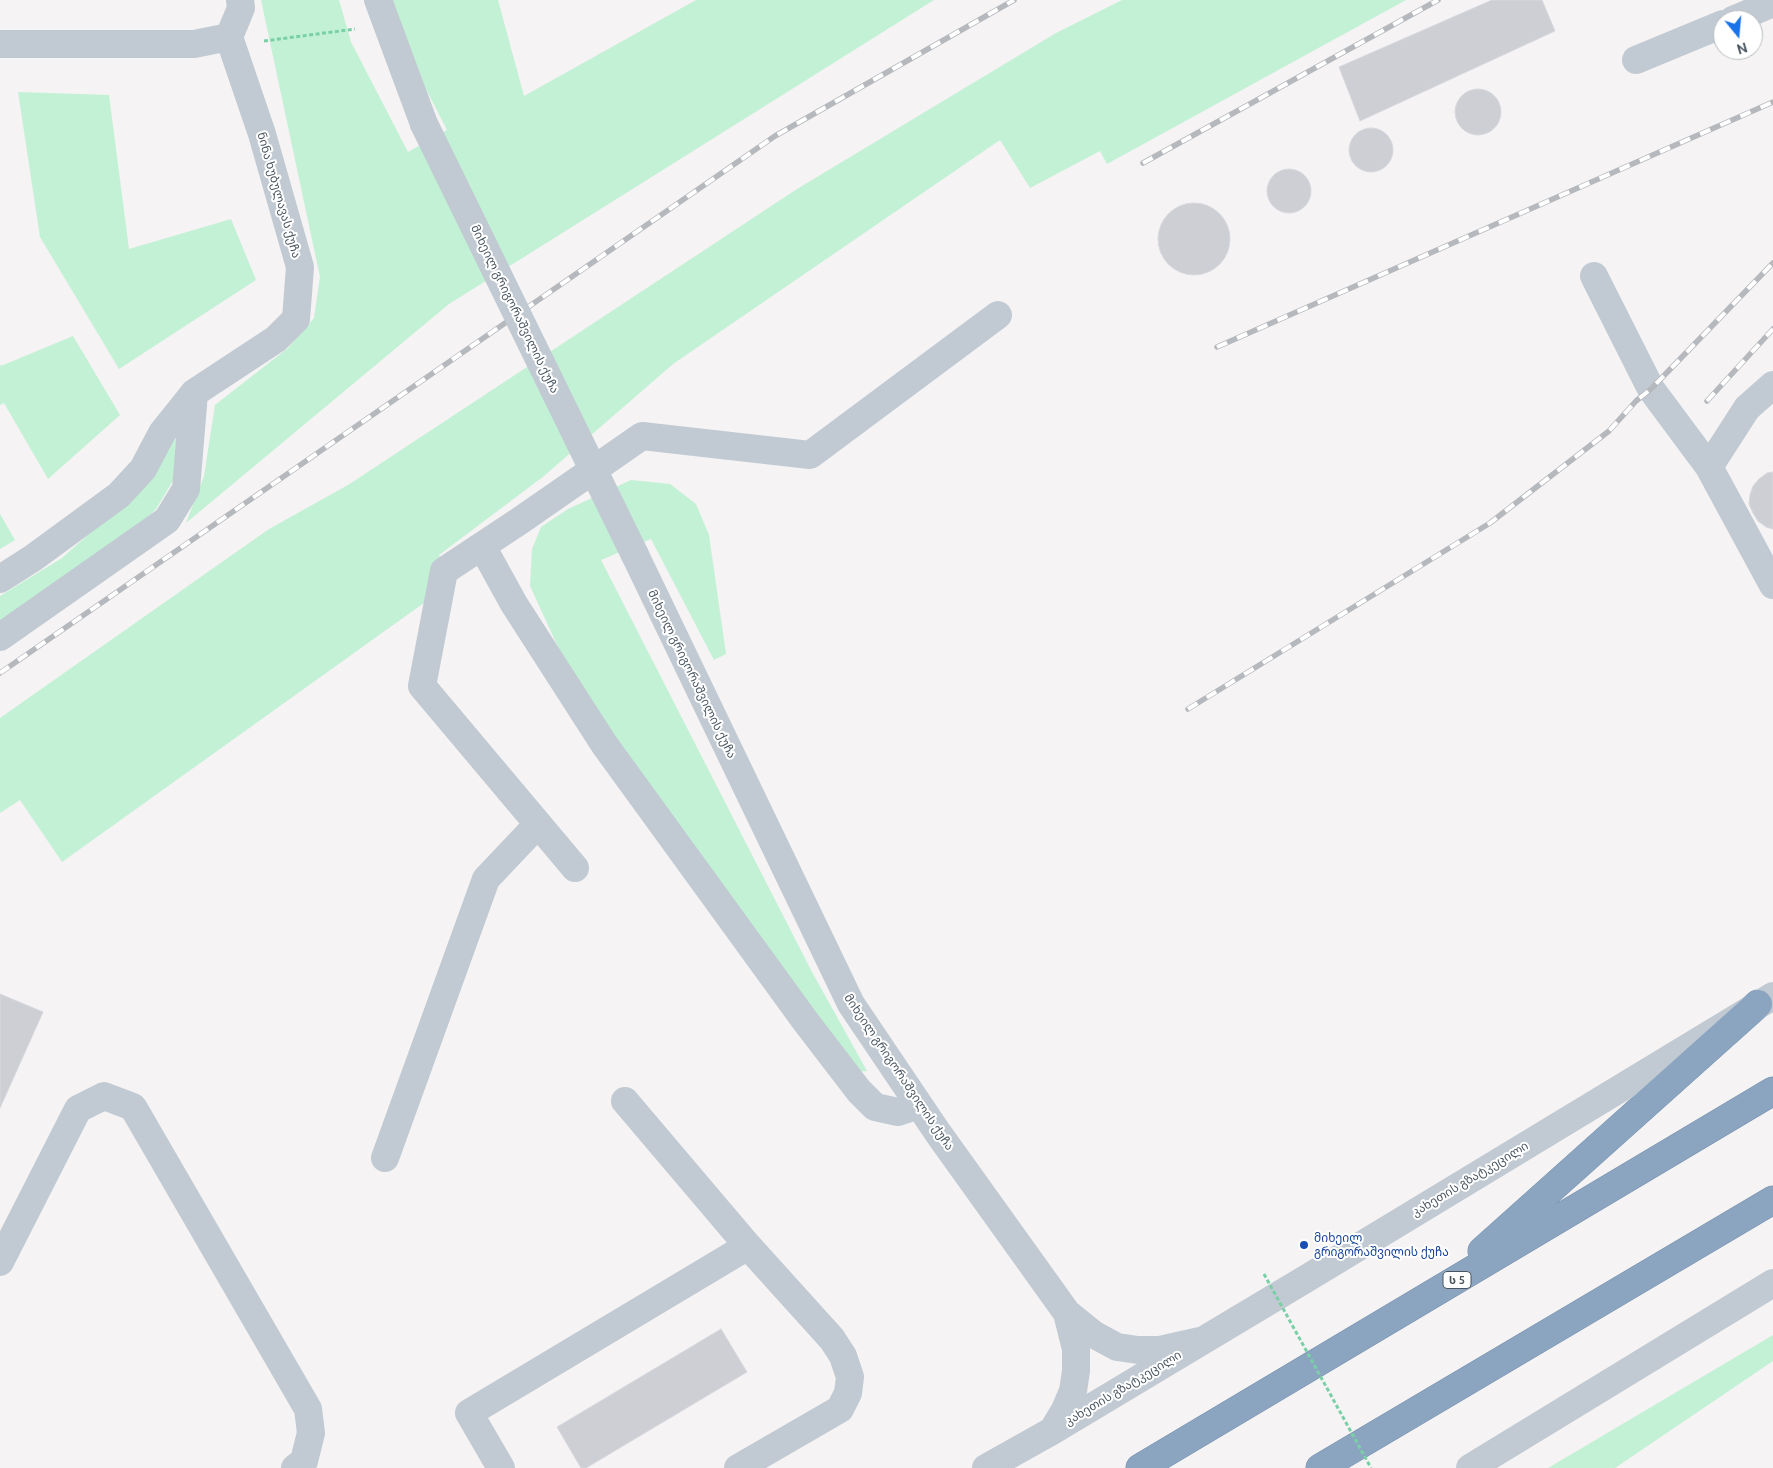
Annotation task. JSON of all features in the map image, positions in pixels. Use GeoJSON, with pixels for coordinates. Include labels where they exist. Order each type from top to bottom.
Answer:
{"type":"FeatureCollection","features":[{"type":"Feature","properties":{"kind":"highway"},"geometry":{"type":"LineString","coordinates":[[1433,1294],[1766,1000]]}},
{"type":"Feature","properties":{"kind":"highway","name":"ს 5"},"geometry":{"type":"LineString","coordinates":[[1140,1468],[1773,1091]]}},
{"type":"Feature","properties":{"kind":"highway"},"geometry":{"type":"LineString","coordinates":[[1320,1468],[1773,1200]]}},
{"type":"Feature","properties":{"kind":"street"},"geometry":{"type":"LineString","coordinates":[[0,44],[194,44],[230,41],[241,8],[240,0]]}},
{"type":"Feature","properties":{"kind":"street","name":"მიხეილ გრიგორაშვილის ქუჩა"},"geometry":{"type":"LineString","coordinates":[[378,0],[424,124],[635,555],[851,1004],[919,1105],[1067,1313]]}},
{"type":"Feature","properties":{"kind":"street"},"geometry":{"type":"LineString","coordinates":[[1757,10],[1773,3]]}},
{"type":"Feature","properties":{"kind":"street"},"geometry":{"type":"LineString","coordinates":[[1636,60],[1713,28]]}},
{"type":"Feature","properties":{"kind":"street","name":"ნინა ხუბულავას ქუჩა"},"geometry":{"type":"LineString","coordinates":[[0,579],[33,558],[119,495],[143,469],[162,433],[194,393],[276,339],[296,319],[300,266],[264,143],[230,41]]}},
{"type":"Feature","properties":{"kind":"street"},"geometry":{"type":"LineString","coordinates":[[1594,276],[1651,389],[1709,468],[1773,585]]}},
{"type":"Feature","properties":{"kind":"street"},"geometry":{"type":"LineString","coordinates":[[575,868],[422,686],[444,572],[642,436],[810,455],[998,315]]}},
{"type":"Feature","properties":{"kind":"street"},"geometry":{"type":"LineString","coordinates":[[1709,468],[1747,408],[1773,385]]}},
{"type":"Feature","properties":{"kind":"street"},"geometry":{"type":"LineString","coordinates":[[0,636],[167,520],[186,489],[194,393]]}},
{"type":"Feature","properties":{"kind":"street"},"geometry":{"type":"LineString","coordinates":[[482,546],[514,604],[604,744],[806,1022],[859,1091],[875,1107],[898,1112],[919,1105]]}},
{"type":"Feature","properties":{"kind":"street"},"geometry":{"type":"LineString","coordinates":[[385,1158],[486,879],[538,824]]}},
{"type":"Feature","properties":{"kind":"street","name":"კახეთის გზატკეცილი"},"geometry":{"type":"LineString","coordinates":[[986,1468],[1052,1431],[1309,1277],[1766,1000]]}},
{"type":"Feature","properties":{"kind":"street"},"geometry":{"type":"LineString","coordinates":[[0,1262],[78,1109],[104,1096],[133,1107],[308,1409],[311,1433],[304,1460],[295,1468]]}},
{"type":"Feature","properties":{"kind":"street"},"geometry":{"type":"LineString","coordinates":[[625,1101],[748,1246],[832,1339],[843,1356],[850,1377],[848,1393],[840,1409],[738,1468]]}},
{"type":"Feature","properties":{"kind":"street"},"geometry":{"type":"LineString","coordinates":[[501,1468],[469,1413],[748,1246]]}},
{"type":"Feature","properties":{"kind":"street"},"geometry":{"type":"LineString","coordinates":[[1470,1468],[1773,1283]]}},
{"type":"Feature","properties":{"kind":"street"},"geometry":{"type":"LineString","coordinates":[[1067,1313],[1093,1334],[1117,1346],[1138,1350],[1160,1350],[1200,1341]]}},
{"type":"Feature","properties":{"kind":"street"},"geometry":{"type":"LineString","coordinates":[[1052,1431],[1065,1410],[1073,1391],[1076,1372],[1076,1349],[1067,1313]]}},
{"type":"Feature","properties":{"kind":"path"},"geometry":{"type":"LineString","coordinates":[[230,41],[388,25]]}},
{"type":"Feature","properties":{"kind":"path"},"geometry":{"type":"LineString","coordinates":[[1264,1274],[1371,1468]]}},
{"type":"Feature","properties":{"kind":"green space"},"geometry":{"type":"Polygon","coordinates":[[[261,0],[339,0],[351,42],[408,152],[447,130],[414,66],[391,0],[498,0],[524,96],[696,0],[934,0],[449,304],[186,523],[204,476],[215,405],[288,348],[314,318],[320,277],[261,0]]]}},
{"type":"Feature","properties":{"kind":"green space"},"geometry":{"type":"Polygon","coordinates":[[[1122,0],[1406,0],[1107,164],[1100,151],[1030,188],[1000,140],[673,364],[544,476],[439,555],[456,580],[62,862],[20,800],[0,813],[0,718],[269,529],[348,485],[797,189],[1056,33],[1122,0]]]}},
{"type":"Feature","properties":{"kind":"green space"},"geometry":{"type":"Polygon","coordinates":[[[18,92],[109,95],[129,249],[231,219],[256,280],[119,369],[40,237],[18,92]]]}},
{"type":"Feature","properties":{"kind":"green space"},"geometry":{"type":"Polygon","coordinates":[[[73,336],[120,415],[48,479],[4,403],[0,405],[0,364],[1,366],[73,336]]]}},
{"type":"Feature","properties":{"kind":"green space"},"geometry":{"type":"Polygon","coordinates":[[[178,437],[177,474],[156,509],[139,526],[0,623],[0,596],[62,558],[127,500],[164,449],[178,437]]]}},
{"type":"Feature","properties":{"kind":"green space"},"geometry":{"type":"Polygon","coordinates":[[[631,480],[670,484],[696,504],[709,535],[726,654],[714,660],[651,539],[601,560],[812,972],[867,1071],[856,1072],[604,723],[558,647],[530,586],[532,549],[541,527],[568,509],[631,480]]]}},
{"type":"Feature","properties":{"kind":"green space"},"geometry":{"type":"Polygon","coordinates":[[[0,514],[15,540],[0,549],[0,514]]]}},
{"type":"Feature","properties":{"kind":"green space"},"geometry":{"type":"Polygon","coordinates":[[[1773,1335],[1773,1361],[1615,1468],[1548,1468],[1773,1335]]]}},
{"type":"Feature","properties":{"kind":"building"},"geometry":{"type":"Polygon","coordinates":[[[1492,0],[1542,0],[1555,31],[1360,121],[1339,67],[1492,0]]]}},
{"type":"Feature","properties":{"kind":"building"},"geometry":{"type":"Polygon","coordinates":[[[1478,89],[1491,93],[1497,99],[1501,112],[1497,125],[1491,131],[1478,135],[1465,131],[1459,125],[1455,112],[1459,99],[1465,93],[1478,89]]]}},
{"type":"Feature","properties":{"kind":"building"},"geometry":{"type":"Polygon","coordinates":[[[1371,128],[1383,132],[1389,138],[1393,150],[1389,162],[1383,168],[1371,172],[1359,168],[1353,162],[1349,150],[1353,138],[1359,132],[1371,128]]]}},
{"type":"Feature","properties":{"kind":"building"},"geometry":{"type":"Polygon","coordinates":[[[1289,169],[1301,173],[1307,179],[1311,191],[1307,203],[1301,209],[1289,213],[1277,209],[1271,203],[1267,191],[1271,179],[1277,173],[1289,169]]]}},
{"type":"Feature","properties":{"kind":"building"},"geometry":{"type":"Polygon","coordinates":[[[1194,203],[1214,209],[1224,219],[1230,239],[1224,259],[1214,269],[1194,275],[1174,269],[1164,259],[1158,239],[1164,219],[1174,209],[1194,203]]]}},
{"type":"Feature","properties":{"kind":"building"},"geometry":{"type":"Polygon","coordinates":[[[1773,472],[1773,529],[1766,527],[1758,521],[1749,504],[1753,486],[1767,473],[1773,472]]]}},
{"type":"Feature","properties":{"kind":"building"},"geometry":{"type":"Polygon","coordinates":[[[0,994],[43,1012],[0,1108],[0,994]]]}},
{"type":"Feature","properties":{"kind":"building"},"geometry":{"type":"Polygon","coordinates":[[[721,1329],[747,1372],[586,1468],[581,1468],[557,1427],[721,1329]]]}},
{"type":"Feature","properties":{"kind":"railway"},"geometry":{"type":"LineString","coordinates":[[0,673],[775,136],[1014,0]]}},
{"type":"Feature","properties":{"kind":"railway"},"geometry":{"type":"LineString","coordinates":[[1143,163],[1438,0]]}},
{"type":"Feature","properties":{"kind":"railway"},"geometry":{"type":"LineString","coordinates":[[1217,347],[1773,102]]}},
{"type":"Feature","properties":{"kind":"railway"},"geometry":{"type":"LineString","coordinates":[[1188,709],[1490,523],[1609,431],[1636,401],[1651,389],[1773,263]]}},
{"type":"Feature","properties":{"kind":"railway"},"geometry":{"type":"LineString","coordinates":[[1707,401],[1773,329]]}},
{"type":"Feature","properties":{"kind":"place","name":"მიხეილ გრიგორაშვილის ქუჩა"},"geometry":{"type":"Point","coordinates":[1304,1245]}}]}
